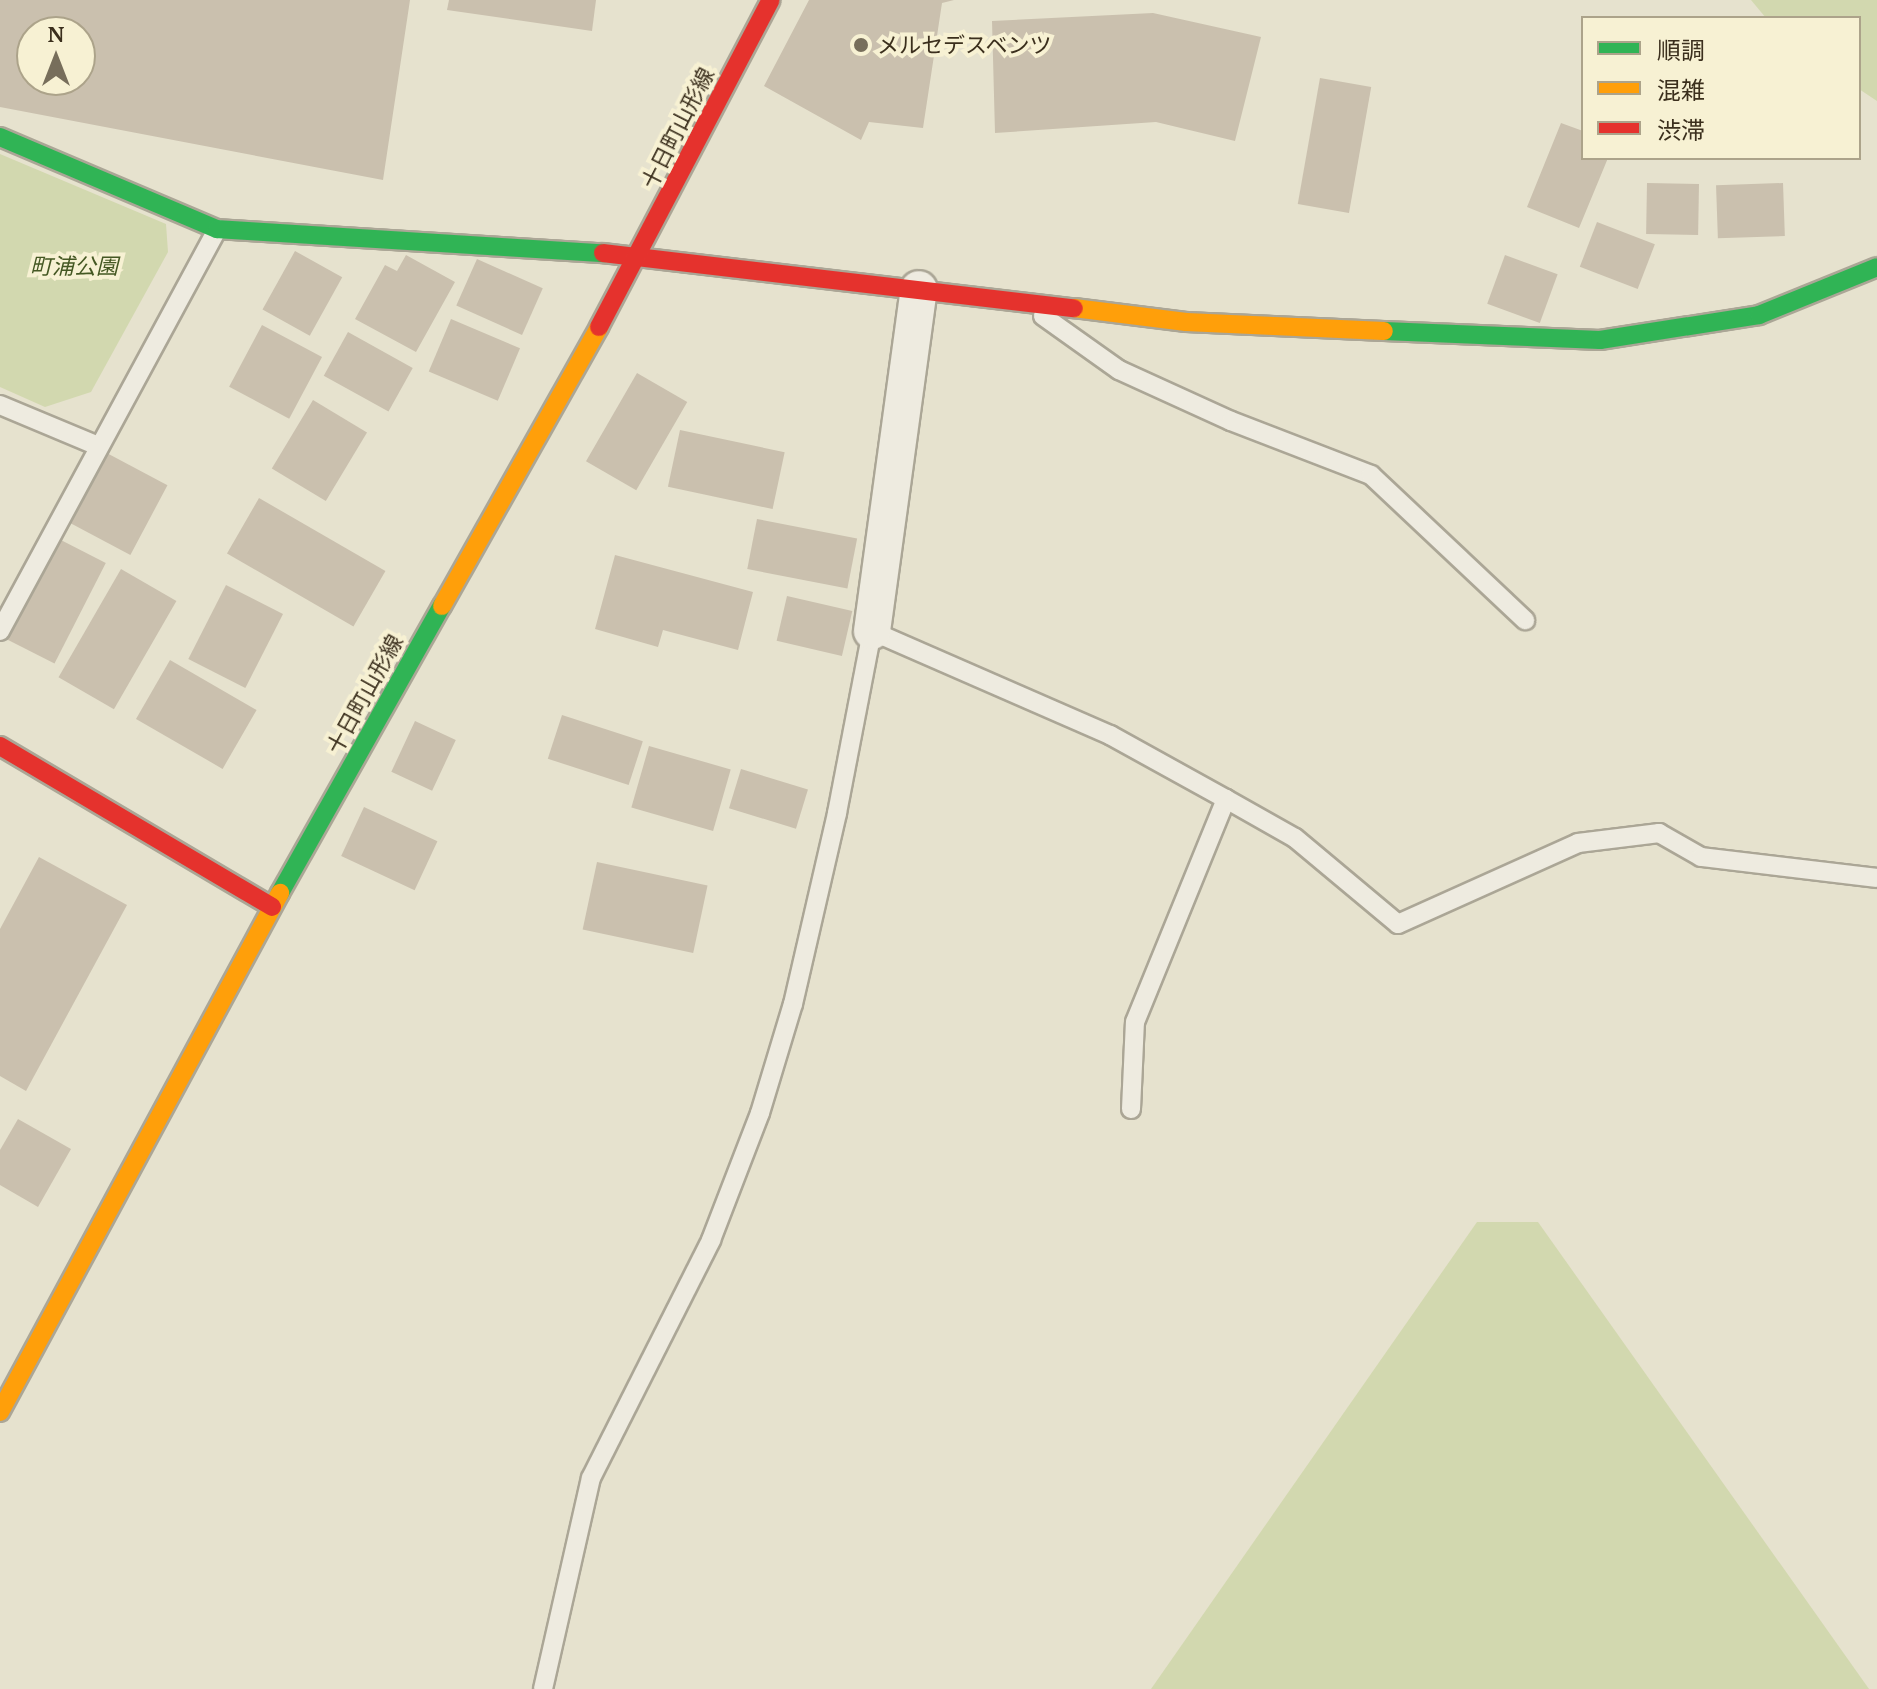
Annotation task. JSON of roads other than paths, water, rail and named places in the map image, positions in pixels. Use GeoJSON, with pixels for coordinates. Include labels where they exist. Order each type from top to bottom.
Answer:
{"type":"FeatureCollection","features":[{"type":"Feature","properties":{"kind":"street","name":"十日町山形線"},"geometry":{"type":"LineString","coordinates":[[0,1412],[272,907],[639,255],[771,0]]}},
{"type":"Feature","properties":{"kind":"street"},"geometry":{"type":"LineString","coordinates":[[0,137],[217,229],[639,255],[1186,322],[1600,340],[1759,315],[1877,267]]}},
{"type":"Feature","properties":{"kind":"street"},"geometry":{"type":"LineString","coordinates":[[872,631],[919,289]]}},
{"type":"Feature","properties":{"kind":"street"},"geometry":{"type":"LineString","coordinates":[[0,746],[272,907]]}},
{"type":"Feature","properties":{"kind":"lane"},"geometry":{"type":"LineString","coordinates":[[0,631],[217,229]]}},
{"type":"Feature","properties":{"kind":"lane"},"geometry":{"type":"LineString","coordinates":[[1025,302],[1119,370],[1371,475],[1525,620]]}},
{"type":"Feature","properties":{"kind":"lane"},"geometry":{"type":"LineString","coordinates":[[0,405],[98,446]]}},
{"type":"Feature","properties":{"kind":"lane"},"geometry":{"type":"LineString","coordinates":[[543,1689],[591,1478],[711,1240],[760,1113],[824,872],[872,631],[1110,735],[1226,799],[1295,838],[1398,924],[1578,843],[1659,833],[1701,857],[1877,878]]}},
{"type":"Feature","properties":{"kind":"lane"},"geometry":{"type":"LineString","coordinates":[[1131,1109],[1135,1022],[1226,799]]}},
{"type":"Feature","properties":{"kind":"place","name":"メルセデスベンツ"},"geometry":{"type":"Point","coordinates":[861,45]}},
{"type":"Feature","properties":{"kind":"park label","name":"町浦公園"},"geometry":{"type":"Point","coordinates":[74,266]}}]}
